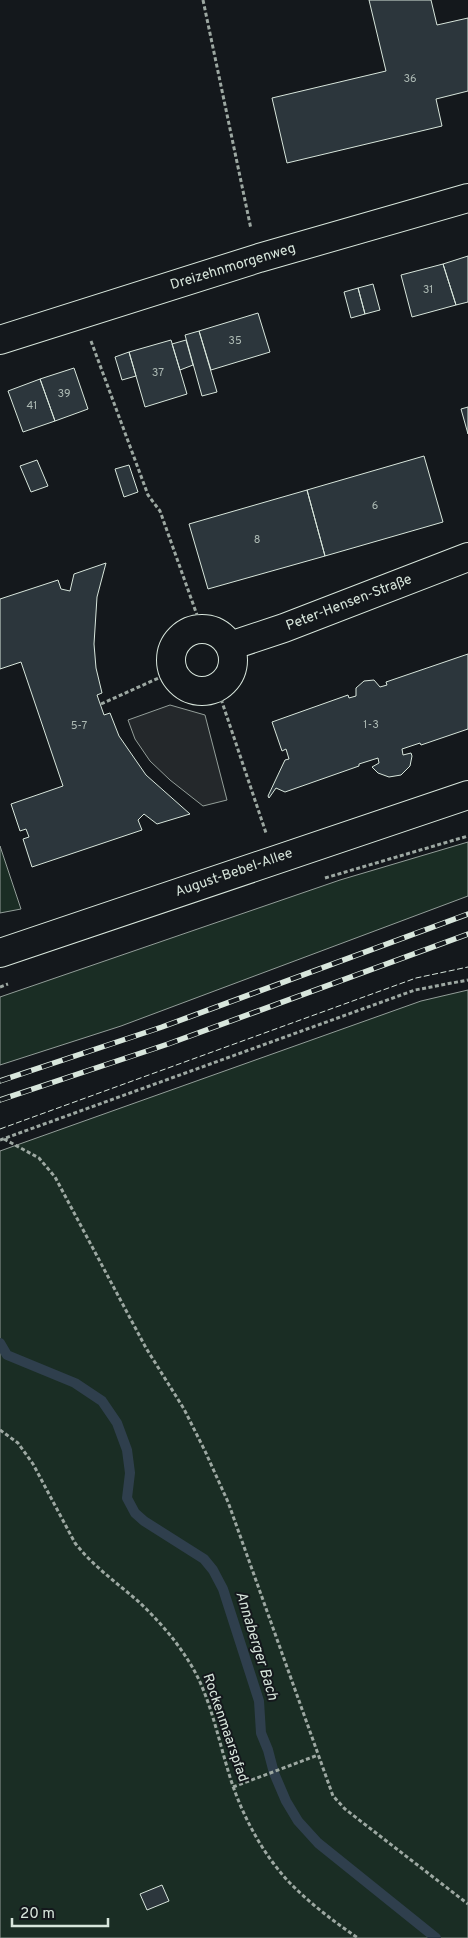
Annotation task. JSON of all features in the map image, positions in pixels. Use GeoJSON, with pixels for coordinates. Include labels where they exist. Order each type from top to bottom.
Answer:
{"type":"FeatureCollection","features":[{"type":"Feature","properties":{"kind":"street","name":"Dreizehnmorgenweg"},"geometry":{"type":"LineString","coordinates":[[0,340],[259,258],[468,198]]}},
{"type":"Feature","properties":{"kind":"street","name":"Peter-Hensen-Straße"},"geometry":{"type":"LineString","coordinates":[[230,646],[284,628],[468,557]]}},
{"type":"Feature","properties":{"kind":"street"},"geometry":{"type":"LineString","coordinates":[[202,629],[213,631],[224,638],[230,646],[232,668],[225,680],[217,687],[207,690],[190,688],[172,672],[171,656],[178,639],[187,633],[202,629]]}},
{"type":"Feature","properties":{"kind":"street","name":"August-Bebel-Allee"},"geometry":{"type":"LineString","coordinates":[[0,953],[468,795]]}},
{"type":"Feature","properties":{"kind":"path"},"geometry":{"type":"LineString","coordinates":[[203,0],[250,226],[259,258]]}},
{"type":"Feature","properties":{"kind":"path"},"geometry":{"type":"LineString","coordinates":[[82,314],[148,495],[160,511],[202,629]]}},
{"type":"Feature","properties":{"kind":"path"},"geometry":{"type":"LineString","coordinates":[[101,704],[172,672]]}},
{"type":"Feature","properties":{"kind":"path"},"geometry":{"type":"LineString","coordinates":[[217,687],[275,859]]}},
{"type":"Feature","properties":{"kind":"path"},"geometry":{"type":"LineString","coordinates":[[316,880],[468,836]]}},
{"type":"Feature","properties":{"kind":"path"},"geometry":{"type":"LineString","coordinates":[[2,1139],[415,990],[468,980]]}},
{"type":"Feature","properties":{"kind":"path"},"geometry":{"type":"LineString","coordinates":[[0,987],[9,984]]}},
{"type":"Feature","properties":{"kind":"path"},"geometry":{"type":"LineString","coordinates":[[2,1139],[39,1158],[55,1177],[146,1348],[188,1418],[228,1502],[333,1796],[345,1809],[468,1904]]}},
{"type":"Feature","properties":{"kind":"path","name":"Rockenmaarspfad"},"geometry":{"type":"LineString","coordinates":[[0,1430],[18,1443],[33,1464],[75,1543],[83,1553],[106,1576],[139,1603],[187,1658],[208,1704],[233,1787],[256,1835],[287,1880],[312,1903],[358,1938]]}},
{"type":"Feature","properties":{"kind":"path"},"geometry":{"type":"LineString","coordinates":[[233,1787],[318,1755]]}},
{"type":"Feature","properties":{"kind":"green space"},"geometry":{"type":"Polygon","coordinates":[[[468,842],[468,896],[121,1026],[0,1065],[0,997],[340,880],[468,842]]]}},
{"type":"Feature","properties":{"kind":"green space"},"geometry":{"type":"Polygon","coordinates":[[[0,846],[21,909],[0,913],[0,846]]]}},
{"type":"Feature","properties":{"kind":"green space"},"geometry":{"type":"Polygon","coordinates":[[[468,990],[468,1938],[0,1938],[0,1151],[421,1001],[468,990]]]}},
{"type":"Feature","properties":{"kind":"shaded area"},"geometry":{"type":"Polygon","coordinates":[[[170,705],[205,715],[227,800],[203,806],[170,780],[150,761],[135,739],[128,720],[170,705]]]}},
{"type":"Feature","properties":{"kind":"building"},"geometry":{"type":"Polygon","coordinates":[[[369,0],[431,0],[437,25],[468,18],[468,91],[436,99],[442,126],[287,163],[272,98],[386,71],[369,0]]]}},
{"type":"Feature","properties":{"kind":"building"},"geometry":{"type":"Polygon","coordinates":[[[468,256],[468,302],[456,305],[443,264],[468,256]]]}},
{"type":"Feature","properties":{"kind":"building"},"geometry":{"type":"Polygon","coordinates":[[[443,264],[456,305],[412,317],[401,275],[443,264]]]}},
{"type":"Feature","properties":{"kind":"building"},"geometry":{"type":"Polygon","coordinates":[[[373,284],[380,310],[365,314],[358,288],[373,284]]]}},
{"type":"Feature","properties":{"kind":"building"},"geometry":{"type":"Polygon","coordinates":[[[358,288],[365,314],[351,318],[344,292],[358,288]]]}},
{"type":"Feature","properties":{"kind":"building"},"geometry":{"type":"Polygon","coordinates":[[[258,313],[270,352],[211,370],[199,331],[258,313]]]}},
{"type":"Feature","properties":{"kind":"building"},"geometry":{"type":"Polygon","coordinates":[[[199,331],[217,392],[202,396],[185,335],[199,331]]]}},
{"type":"Feature","properties":{"kind":"building"},"geometry":{"type":"Polygon","coordinates":[[[171,340],[187,394],[145,407],[129,352],[171,340]]]}},
{"type":"Feature","properties":{"kind":"building"},"geometry":{"type":"Polygon","coordinates":[[[186,340],[193,365],[180,370],[172,344],[186,340]]]}},
{"type":"Feature","properties":{"kind":"building"},"geometry":{"type":"Polygon","coordinates":[[[129,352],[136,376],[122,380],[115,357],[129,352]]]}},
{"type":"Feature","properties":{"kind":"building"},"geometry":{"type":"Polygon","coordinates":[[[74,368],[88,409],[55,421],[40,379],[74,368]]]}},
{"type":"Feature","properties":{"kind":"building"},"geometry":{"type":"Polygon","coordinates":[[[40,379],[55,421],[23,432],[8,391],[40,379]]]}},
{"type":"Feature","properties":{"kind":"building"},"geometry":{"type":"Polygon","coordinates":[[[468,407],[468,434],[461,409],[468,407]]]}},
{"type":"Feature","properties":{"kind":"building"},"geometry":{"type":"Polygon","coordinates":[[[424,456],[443,522],[325,556],[307,490],[424,456]]]}},
{"type":"Feature","properties":{"kind":"building"},"geometry":{"type":"Polygon","coordinates":[[[37,460],[48,486],[31,492],[20,466],[37,460]]]}},
{"type":"Feature","properties":{"kind":"building"},"geometry":{"type":"Polygon","coordinates":[[[129,465],[138,492],[124,497],[115,469],[129,465]]]}},
{"type":"Feature","properties":{"kind":"building"},"geometry":{"type":"Polygon","coordinates":[[[307,490],[325,556],[208,589],[189,524],[307,490]]]}},
{"type":"Feature","properties":{"kind":"building"},"geometry":{"type":"Polygon","coordinates":[[[106,563],[97,597],[94,644],[96,668],[102,693],[97,695],[104,715],[110,713],[119,736],[146,775],[190,814],[157,824],[144,814],[138,820],[142,830],[32,867],[23,839],[29,837],[26,829],[20,831],[11,804],[63,786],[21,662],[0,669],[0,599],[58,580],[61,589],[70,591],[74,574],[106,563]]]}},
{"type":"Feature","properties":{"kind":"building"},"geometry":{"type":"Polygon","coordinates":[[[468,654],[468,729],[421,745],[420,743],[402,749],[403,755],[411,753],[412,756],[410,766],[401,775],[389,777],[378,773],[372,767],[379,763],[378,758],[285,792],[276,788],[269,798],[268,796],[285,760],[289,759],[286,749],[282,751],[272,722],[348,695],[349,698],[356,696],[356,688],[364,681],[374,680],[380,687],[387,685],[386,682],[468,654]]]}},
{"type":"Feature","properties":{"kind":"building"},"geometry":{"type":"Polygon","coordinates":[[[162,1885],[169,1901],[147,1910],[140,1894],[162,1885]]]}},
{"type":"Feature","properties":{"kind":"waterway","name":"Annaberger Bach"},"geometry":{"type":"LineString","coordinates":[[0,1343],[7,1355],[75,1383],[102,1401],[117,1423],[127,1450],[130,1473],[127,1498],[135,1513],[144,1521],[204,1559],[213,1570],[223,1589],[259,1701],[261,1733],[274,1773],[286,1801],[298,1821],[318,1843],[436,1938]]}},
{"type":"Feature","properties":{"kind":"railway"},"geometry":{"type":"LineString","coordinates":[[0,1081],[162,1027],[468,914]]}},
{"type":"Feature","properties":{"kind":"railway"},"geometry":{"type":"LineString","coordinates":[[0,1100],[168,1044],[468,934]]}},
{"type":"Feature","properties":{"kind":"fence"},"geometry":{"type":"LineString","coordinates":[[0,1129],[416,978],[468,967]]}}]}
